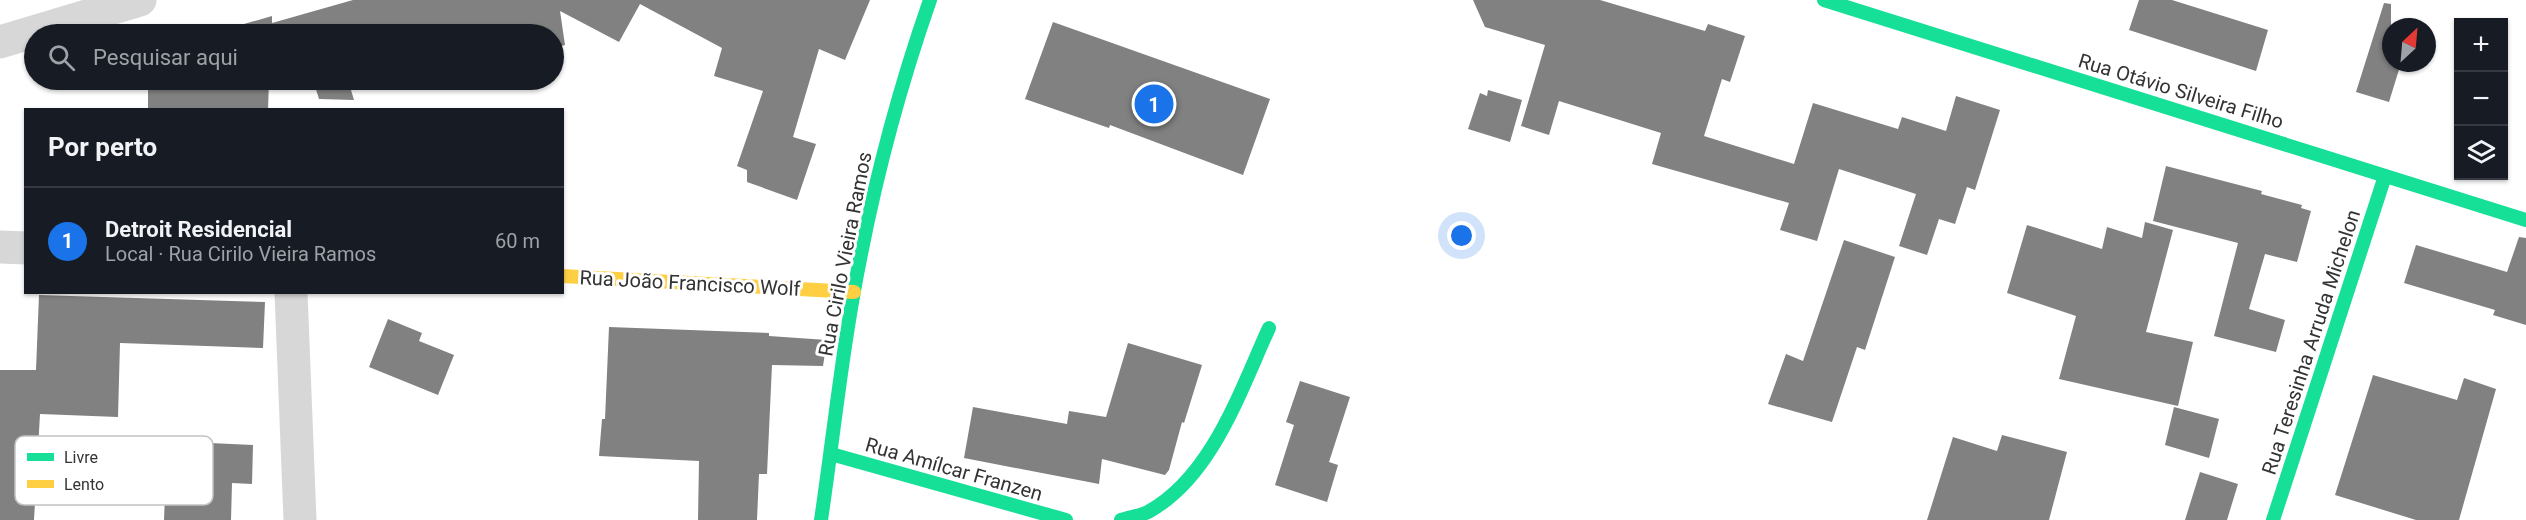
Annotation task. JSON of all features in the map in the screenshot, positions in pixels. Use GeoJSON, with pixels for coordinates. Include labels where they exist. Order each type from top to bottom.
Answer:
{"type":"FeatureCollection","features":[{"type":"Feature","properties":{"kind":"street"},"geometry":{"type":"LineString","coordinates":[[60,24],[140,0]]}},
{"type":"Feature","properties":{"kind":"street","name":"Rua Cirilo Vieira Ramos"},"geometry":{"type":"LineString","coordinates":[[821,520],[854,292],[867,219],[890,126],[930,0]]}},
{"type":"Feature","properties":{"kind":"street","name":"Rua Otávio Silveira Filho"},"geometry":{"type":"LineString","coordinates":[[1824,0],[2526,220]]}},
{"type":"Feature","properties":{"kind":"street"},"geometry":{"type":"LineString","coordinates":[[0,42],[24,35]]}},
{"type":"Feature","properties":{"kind":"street","name":"Rua Teresinha Arruda Michelon"},"geometry":{"type":"LineString","coordinates":[[2273,520],[2385,176]]}},
{"type":"Feature","properties":{"kind":"street"},"geometry":{"type":"LineString","coordinates":[[0,247],[24,248]]}},
{"type":"Feature","properties":{"kind":"street","name":"Rua João Francisco Wolf"},"geometry":{"type":"LineString","coordinates":[[564,276],[854,292]]}},
{"type":"Feature","properties":{"kind":"street"},"geometry":{"type":"LineString","coordinates":[[291,294],[300,520]]}},
{"type":"Feature","properties":{"kind":"street"},"geometry":{"type":"LineString","coordinates":[[1121,520],[1148,512],[1186,482],[1220,429],[1269,327]]}},
{"type":"Feature","properties":{"kind":"street","name":"Rua Amílcar Franzen"},"geometry":{"type":"LineString","coordinates":[[831,454],[1066,520]]}},
{"type":"Feature","properties":{"kind":"building"},"geometry":{"type":"Polygon","coordinates":[[[353,0],[870,0],[845,60],[819,49],[793,137],[816,144],[797,200],[747,182],[747,170],[737,166],[763,91],[714,76],[722,48],[640,4],[619,42],[560,11],[562,24],[244,24],[272,16],[272,23],[353,0]]]}},
{"type":"Feature","properties":{"kind":"building"},"geometry":{"type":"Polygon","coordinates":[[[1473,0],[1600,0],[1705,31],[1708,24],[1745,36],[1730,82],[1722,79],[1704,136],[1794,164],[1813,103],[1898,129],[1902,117],[1946,131],[1956,96],[2000,110],[1975,190],[1967,187],[1955,224],[1939,219],[1927,255],[1899,246],[1916,194],[1839,169],[1817,241],[1780,230],[1789,203],[1652,164],[1661,133],[1559,101],[1549,135],[1521,126],[1545,45],[1485,27],[1473,0]]]}},
{"type":"Feature","properties":{"kind":"building"},"geometry":{"type":"Polygon","coordinates":[[[2139,0],[2172,0],[2268,30],[2256,71],[2129,30],[2139,0]]]}},
{"type":"Feature","properties":{"kind":"building"},"geometry":{"type":"Polygon","coordinates":[[[2384,3],[2391,4],[2391,18],[2382,18],[2382,72],[2398,72],[2389,102],[2356,92],[2384,3]]]}},
{"type":"Feature","properties":{"kind":"building"},"geometry":{"type":"Polygon","coordinates":[[[1053,22],[1270,99],[1243,175],[1110,125],[1109,128],[1025,99],[1053,22]]]}},
{"type":"Feature","properties":{"kind":"building"},"geometry":{"type":"Polygon","coordinates":[[[148,90],[269,90],[268,108],[148,108],[148,90]]]}},
{"type":"Feature","properties":{"kind":"building"},"geometry":{"type":"Polygon","coordinates":[[[316,90],[351,90],[354,100],[319,99],[316,90]]]}},
{"type":"Feature","properties":{"kind":"building"},"geometry":{"type":"Polygon","coordinates":[[[1488,90],[1522,100],[1510,142],[1468,129],[1480,93],[1487,96],[1488,90]]]}},
{"type":"Feature","properties":{"kind":"building"},"geometry":{"type":"Polygon","coordinates":[[[2166,166],[2262,191],[2261,194],[2302,205],[2301,208],[2311,211],[2297,262],[2265,254],[2249,309],[2285,320],[2276,352],[2214,336],[2238,243],[2153,221],[2166,166]]]}},
{"type":"Feature","properties":{"kind":"building"},"geometry":{"type":"Polygon","coordinates":[[[2145,222],[2173,230],[2146,332],[2193,342],[2178,406],[2059,379],[2076,316],[2007,293],[2027,225],[2102,249],[2107,227],[2142,238],[2145,222]]]}},
{"type":"Feature","properties":{"kind":"building"},"geometry":{"type":"Polygon","coordinates":[[[2519,237],[2526,238],[2526,325],[2493,315],[2495,310],[2404,283],[2416,245],[2507,272],[2519,237]]]}},
{"type":"Feature","properties":{"kind":"building"},"geometry":{"type":"Polygon","coordinates":[[[1844,240],[1895,257],[1865,350],[1857,347],[1832,422],[1768,404],[1786,354],[1803,361],[1844,240]]]}},
{"type":"Feature","properties":{"kind":"building"},"geometry":{"type":"Polygon","coordinates":[[[39,295],[265,302],[263,348],[120,343],[118,417],[40,414],[39,436],[15,436],[15,505],[35,505],[34,520],[0,520],[0,370],[36,370],[39,295]]]}},
{"type":"Feature","properties":{"kind":"building"},"geometry":{"type":"Polygon","coordinates":[[[388,319],[422,333],[419,341],[454,355],[438,395],[369,367],[388,319]]]}},
{"type":"Feature","properties":{"kind":"building"},"geometry":{"type":"Polygon","coordinates":[[[609,327],[769,333],[769,336],[827,340],[823,366],[772,365],[767,474],[759,474],[757,520],[698,520],[699,461],[599,456],[602,419],[605,419],[609,327]]]}},
{"type":"Feature","properties":{"kind":"building"},"geometry":{"type":"Polygon","coordinates":[[[1128,343],[1202,365],[1184,423],[1182,422],[1169,470],[1165,475],[1102,459],[1099,484],[964,458],[973,407],[1067,424],[1069,411],[1106,417],[1128,343]]]}},
{"type":"Feature","properties":{"kind":"building"},"geometry":{"type":"Polygon","coordinates":[[[2373,375],[2457,400],[2464,378],[2496,389],[2459,520],[2416,520],[2335,495],[2373,375]]]}},
{"type":"Feature","properties":{"kind":"building"},"geometry":{"type":"Polygon","coordinates":[[[1300,381],[1350,397],[1329,462],[1338,465],[1327,502],[1275,485],[1294,425],[1286,422],[1300,381]]]}},
{"type":"Feature","properties":{"kind":"building"},"geometry":{"type":"Polygon","coordinates":[[[2174,407],[2219,419],[2209,458],[2165,445],[2174,407]]]}},
{"type":"Feature","properties":{"kind":"building"},"geometry":{"type":"Polygon","coordinates":[[[2002,435],[2067,452],[2049,520],[1927,520],[1953,437],[1997,451],[2002,435]]]}},
{"type":"Feature","properties":{"kind":"building"},"geometry":{"type":"Polygon","coordinates":[[[213,443],[253,445],[252,484],[232,483],[231,520],[164,520],[165,505],[213,505],[213,443]]]}},
{"type":"Feature","properties":{"kind":"building"},"geometry":{"type":"Polygon","coordinates":[[[2200,472],[2238,484],[2227,520],[2185,520],[2200,472]]]}},
{"type":"Feature","properties":{"kind":"traffic: fast"},"geometry":{"type":"LineString","coordinates":[[821,520],[849,320],[868,222],[900,94],[930,0]]}},
{"type":"Feature","properties":{"kind":"traffic: fast"},"geometry":{"type":"LineString","coordinates":[[1824,0],[2526,220]]}},
{"type":"Feature","properties":{"kind":"traffic: fast"},"geometry":{"type":"LineString","coordinates":[[2273,520],[2385,176]]}},
{"type":"Feature","properties":{"kind":"traffic: fast"},"geometry":{"type":"LineString","coordinates":[[1121,520],[1142,515],[1170,497],[1207,455],[1235,405],[1269,328]]}},
{"type":"Feature","properties":{"kind":"traffic: fast"},"geometry":{"type":"LineString","coordinates":[[831,454],[1066,520]]}},
{"type":"Feature","properties":{"kind":"traffic: slow"},"geometry":{"type":"LineString","coordinates":[[564,276],[854,292]]}},
{"type":"Feature","properties":{"kind":"place","name":"Detroit Residencial"},"geometry":{"type":"Point","coordinates":[1154,104]}}]}
